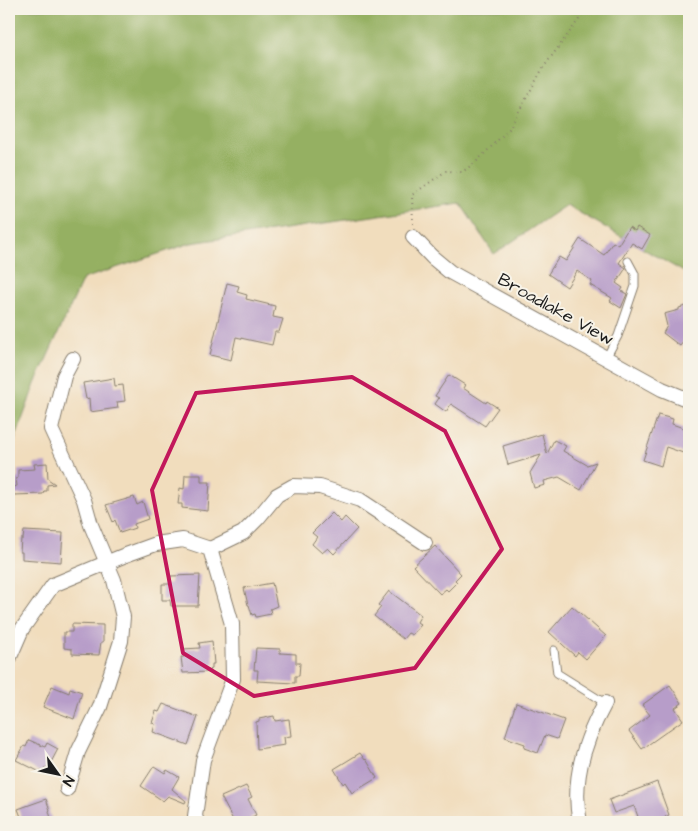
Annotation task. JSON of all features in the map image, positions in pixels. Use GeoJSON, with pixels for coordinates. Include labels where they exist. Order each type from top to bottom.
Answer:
{"type":"FeatureCollection","features":[{"type":"Feature","properties":{"kind":"street","name":"Broadlake View"},"geometry":{"type":"LineString","coordinates":[[413,237],[450,272],[662,389],[689,400]]}},
{"type":"Feature","properties":{"kind":"street"},"geometry":{"type":"LineString","coordinates":[[67,788],[78,752],[100,706],[122,641],[123,617],[114,580],[91,524],[84,500],[51,429],[64,376],[72,359]]}},
{"type":"Feature","properties":{"kind":"street"},"geometry":{"type":"LineString","coordinates":[[9,659],[22,629],[53,585],[156,544],[183,540],[210,549],[244,533],[277,495],[293,486],[320,487],[360,500],[426,543]]}},
{"type":"Feature","properties":{"kind":"street"},"geometry":{"type":"LineString","coordinates":[[197,822],[195,816],[203,760],[233,679],[232,624],[210,549]]}},
{"type":"Feature","properties":{"kind":"street"},"geometry":{"type":"LineString","coordinates":[[580,822],[578,795],[582,757],[587,738],[605,703]]}},
{"type":"Feature","properties":{"kind":"lane"},"geometry":{"type":"LineString","coordinates":[[606,358],[622,327],[635,286],[635,274],[628,261]]}},
{"type":"Feature","properties":{"kind":"lane"},"geometry":{"type":"LineString","coordinates":[[554,650],[557,673],[605,703]]}},
{"type":"Feature","properties":{"kind":"path"},"geometry":{"type":"LineString","coordinates":[[413,237],[412,195],[446,171],[462,172],[476,162],[509,130],[543,68],[580,18]]}},
{"type":"Feature","properties":{"kind":"highlighted area"},"geometry":{"type":"Polygon","coordinates":[[[352,377],[445,431],[502,549],[415,668],[254,696],[183,653],[152,490],[196,393],[352,377]]]}},
{"type":"Feature","properties":{"kind":"green space"},"geometry":{"type":"Polygon","coordinates":[[[9,9],[689,9],[689,275],[566,205],[494,254],[460,203],[191,243],[83,279],[35,384],[9,456],[9,9]]]}},
{"type":"Feature","properties":{"kind":"building"},"geometry":{"type":"Polygon","coordinates":[[[629,227],[635,231],[637,227],[650,235],[642,249],[632,243],[619,263],[626,268],[616,283],[623,288],[621,291],[627,294],[621,308],[610,301],[612,298],[590,285],[592,281],[577,271],[567,287],[548,274],[559,257],[566,261],[580,239],[604,255],[613,242],[618,245],[629,227]]]}},
{"type":"Feature","properties":{"kind":"building"},"geometry":{"type":"Polygon","coordinates":[[[227,283],[239,286],[237,292],[247,295],[246,299],[275,306],[273,317],[283,319],[279,332],[275,332],[272,345],[236,337],[231,360],[210,355],[227,283]]]}},
{"type":"Feature","properties":{"kind":"building"},"geometry":{"type":"Polygon","coordinates":[[[689,305],[689,344],[684,341],[680,346],[663,333],[667,326],[664,314],[689,305]]]}},
{"type":"Feature","properties":{"kind":"building"},"geometry":{"type":"Polygon","coordinates":[[[449,375],[465,385],[463,388],[486,403],[487,401],[498,408],[485,426],[451,404],[446,412],[435,404],[439,398],[435,396],[449,375]]]}},
{"type":"Feature","properties":{"kind":"building"},"geometry":{"type":"Polygon","coordinates":[[[114,378],[115,386],[123,385],[125,401],[117,402],[118,408],[90,412],[89,398],[86,399],[83,383],[114,378]]]}},
{"type":"Feature","properties":{"kind":"building"},"geometry":{"type":"Polygon","coordinates":[[[658,415],[673,419],[672,424],[689,430],[689,455],[666,447],[661,466],[643,460],[658,415]]]}},
{"type":"Feature","properties":{"kind":"building"},"geometry":{"type":"Polygon","coordinates":[[[542,434],[547,454],[554,440],[566,446],[563,451],[587,465],[596,462],[581,490],[559,477],[544,481],[545,485],[534,488],[530,473],[541,455],[508,465],[503,446],[542,434]]]}},
{"type":"Feature","properties":{"kind":"building"},"geometry":{"type":"Polygon","coordinates":[[[47,463],[48,479],[55,484],[47,485],[47,491],[44,491],[43,494],[13,495],[13,487],[17,486],[18,470],[35,469],[34,464],[47,463]]]}},
{"type":"Feature","properties":{"kind":"building"},"geometry":{"type":"Polygon","coordinates":[[[185,475],[201,475],[201,482],[210,482],[208,511],[182,508],[182,504],[178,504],[180,488],[184,489],[185,475]]]}},
{"type":"Feature","properties":{"kind":"building"},"geometry":{"type":"Polygon","coordinates":[[[134,497],[137,505],[143,502],[148,519],[134,524],[135,528],[120,533],[106,505],[134,497]]]}},
{"type":"Feature","properties":{"kind":"building"},"geometry":{"type":"Polygon","coordinates":[[[332,513],[341,522],[345,517],[357,529],[334,554],[328,548],[322,553],[312,544],[317,537],[312,533],[332,513]]]}},
{"type":"Feature","properties":{"kind":"building"},"geometry":{"type":"Polygon","coordinates":[[[24,531],[63,533],[61,562],[22,559],[22,552],[20,552],[24,531]]]}},
{"type":"Feature","properties":{"kind":"building"},"geometry":{"type":"Polygon","coordinates":[[[435,546],[461,574],[455,580],[457,582],[448,591],[446,589],[440,594],[413,566],[435,546]]]}},
{"type":"Feature","properties":{"kind":"building"},"geometry":{"type":"Polygon","coordinates":[[[200,575],[198,606],[171,606],[170,600],[162,600],[162,584],[170,584],[171,576],[200,575]]]}},
{"type":"Feature","properties":{"kind":"building"},"geometry":{"type":"Polygon","coordinates":[[[272,583],[277,606],[270,609],[271,614],[256,617],[255,614],[252,615],[244,588],[272,583]]]}},
{"type":"Feature","properties":{"kind":"building"},"geometry":{"type":"Polygon","coordinates":[[[389,591],[421,615],[417,622],[421,625],[412,635],[408,633],[403,639],[374,616],[381,607],[378,605],[389,591]]]}},
{"type":"Feature","properties":{"kind":"building"},"geometry":{"type":"Polygon","coordinates":[[[572,606],[606,636],[586,659],[578,652],[575,656],[549,632],[572,606]]]}},
{"type":"Feature","properties":{"kind":"building"},"geometry":{"type":"Polygon","coordinates":[[[72,624],[103,625],[103,642],[101,642],[99,655],[72,654],[72,649],[64,648],[64,632],[72,632],[72,624]]]}},
{"type":"Feature","properties":{"kind":"building"},"geometry":{"type":"Polygon","coordinates":[[[212,641],[214,664],[212,664],[212,669],[209,672],[183,673],[181,657],[184,657],[183,649],[200,648],[199,643],[212,641]]]}},
{"type":"Feature","properties":{"kind":"building"},"geometry":{"type":"Polygon","coordinates":[[[256,648],[280,649],[280,653],[296,654],[296,663],[300,663],[299,676],[295,676],[295,683],[257,681],[258,670],[254,670],[256,648]]]}},
{"type":"Feature","properties":{"kind":"building"},"geometry":{"type":"Polygon","coordinates":[[[670,685],[682,703],[675,708],[683,720],[642,749],[629,731],[650,715],[642,705],[670,685]]]}},
{"type":"Feature","properties":{"kind":"building"},"geometry":{"type":"Polygon","coordinates":[[[52,686],[69,693],[70,688],[82,692],[74,719],[43,707],[52,686]]]}},
{"type":"Feature","properties":{"kind":"building"},"geometry":{"type":"Polygon","coordinates":[[[516,703],[564,720],[557,739],[545,735],[538,753],[524,748],[525,744],[505,737],[516,703]]]}},
{"type":"Feature","properties":{"kind":"building"},"geometry":{"type":"Polygon","coordinates":[[[163,704],[198,717],[188,745],[153,732],[155,724],[152,723],[156,711],[159,712],[163,704]]]}},
{"type":"Feature","properties":{"kind":"building"},"geometry":{"type":"Polygon","coordinates":[[[274,716],[275,721],[289,719],[291,736],[284,737],[285,745],[257,749],[256,722],[259,719],[274,716]]]}},
{"type":"Feature","properties":{"kind":"building"},"geometry":{"type":"Polygon","coordinates":[[[29,740],[45,747],[47,743],[58,749],[48,768],[46,767],[43,772],[16,760],[29,740]]]}},
{"type":"Feature","properties":{"kind":"building"},"geometry":{"type":"Polygon","coordinates":[[[360,753],[366,759],[377,778],[352,793],[345,782],[343,784],[334,769],[360,753]]]}},
{"type":"Feature","properties":{"kind":"building"},"geometry":{"type":"Polygon","coordinates":[[[154,766],[165,773],[167,770],[179,777],[172,789],[186,801],[185,803],[168,796],[163,801],[141,786],[154,766]]]}},
{"type":"Feature","properties":{"kind":"building"},"geometry":{"type":"Polygon","coordinates":[[[657,782],[669,815],[665,817],[667,822],[640,822],[634,806],[614,813],[609,800],[657,782]]]}},
{"type":"Feature","properties":{"kind":"building"},"geometry":{"type":"Polygon","coordinates":[[[246,786],[252,797],[248,799],[256,815],[250,818],[252,822],[234,822],[221,797],[246,786]]]}},
{"type":"Feature","properties":{"kind":"building"},"geometry":{"type":"Polygon","coordinates":[[[46,799],[52,822],[23,822],[18,809],[46,799]]]}}]}
